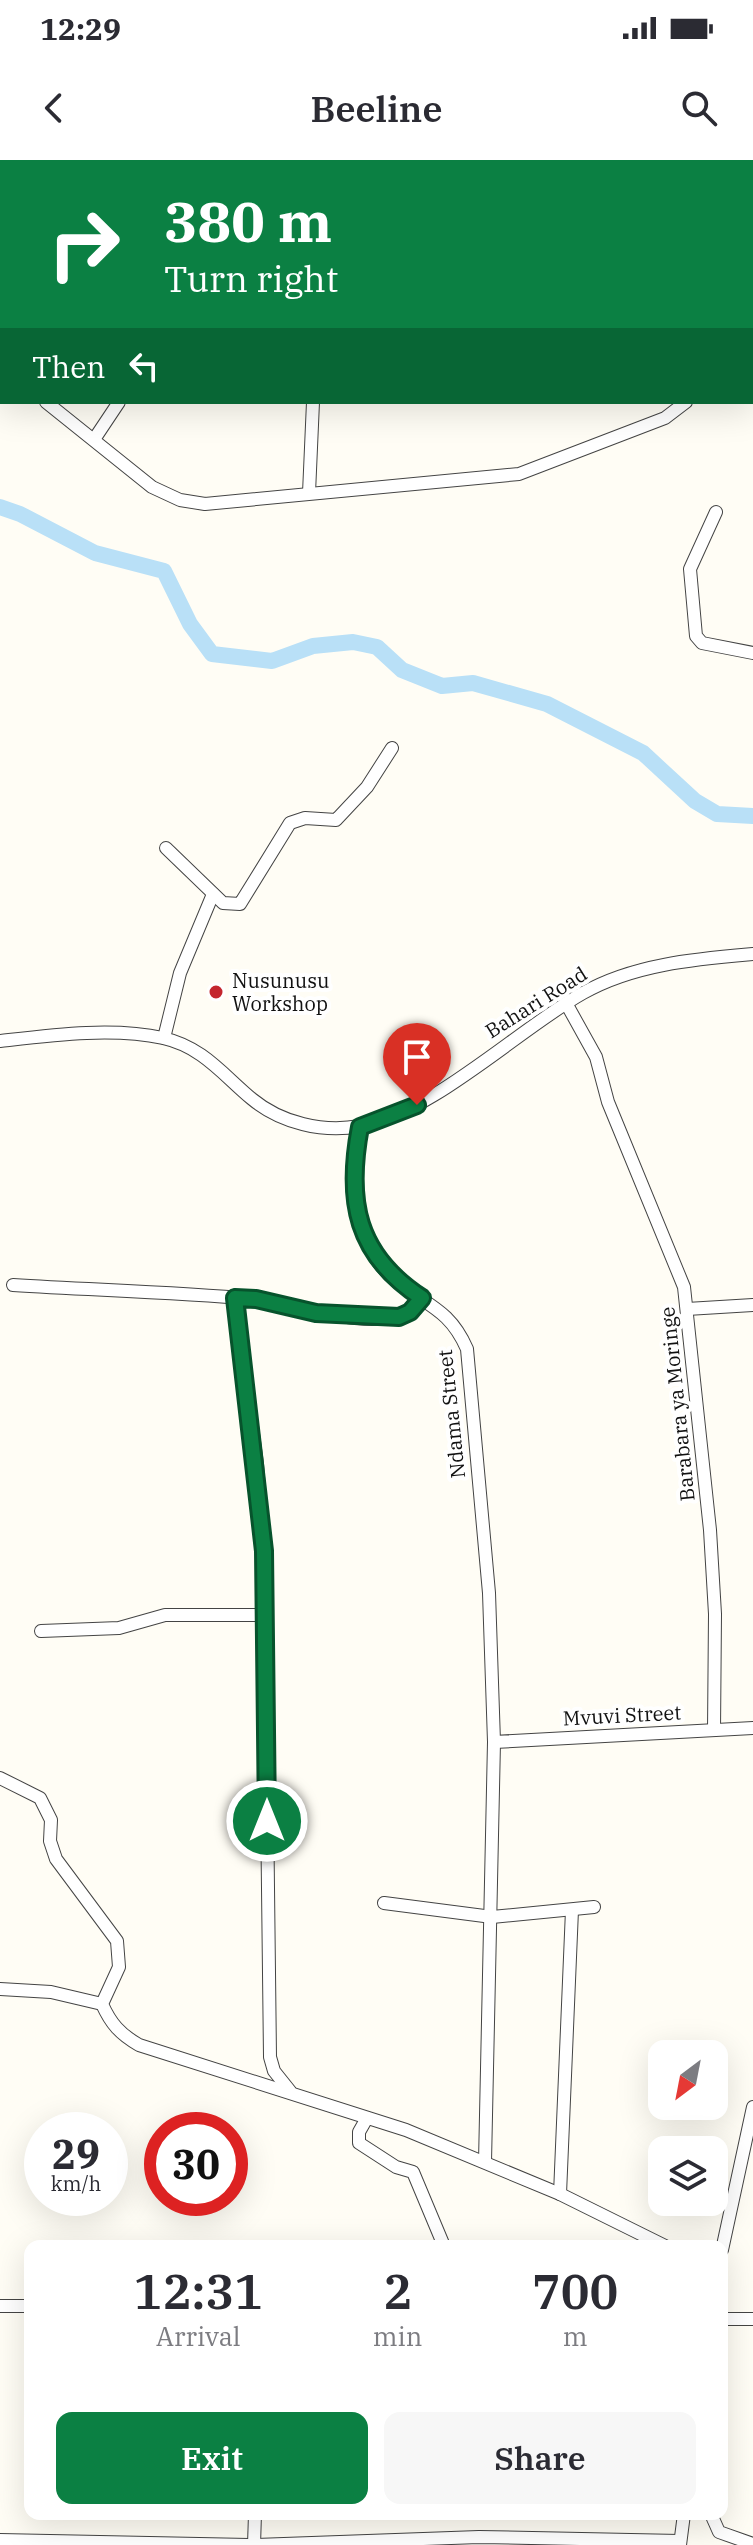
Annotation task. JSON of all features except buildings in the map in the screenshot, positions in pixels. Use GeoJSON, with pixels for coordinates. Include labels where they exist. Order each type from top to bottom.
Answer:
{"type":"FeatureCollection","features":[{"type":"Feature","properties":{"kind":"street"},"geometry":{"type":"LineString","coordinates":[[49,404],[95,438],[152,487],[180,500],[205,504],[309,493],[414,487],[519,474],[665,418],[683,404]]}},
{"type":"Feature","properties":{"kind":"street"},"geometry":{"type":"LineString","coordinates":[[95,438],[118,404]]}},
{"type":"Feature","properties":{"kind":"street"},"geometry":{"type":"LineString","coordinates":[[309,493],[313,404]]}},
{"type":"Feature","properties":{"kind":"street"},"geometry":{"type":"LineString","coordinates":[[716,512],[690,569],[696,636],[702,643],[753,653]]}},
{"type":"Feature","properties":{"kind":"street"},"geometry":{"type":"LineString","coordinates":[[166,848],[228,905],[245,901],[290,823],[305,818],[336,820],[367,787],[392,748]]}},
{"type":"Feature","properties":{"kind":"street"},"geometry":{"type":"LineString","coordinates":[[164,1038],[180,973],[213,894]]}},
{"type":"Feature","properties":{"kind":"street","name":"Bahari Road"},"geometry":{"type":"LineString","coordinates":[[0,1041],[102,1034],[164,1038],[200,1052],[252,1099],[295,1123],[318,1127],[360,1127],[417,1105],[566,1003],[617,977],[651,968],[753,954]]}},
{"type":"Feature","properties":{"kind":"street","name":"Barabara ya Moringe"},"geometry":{"type":"LineString","coordinates":[[566,1003],[596,1057],[608,1102],[684,1287],[710,1530],[715,1614],[714,1730]]}},
{"type":"Feature","properties":{"kind":"street","name":"Ndama Street"},"geometry":{"type":"LineString","coordinates":[[360,1127],[356,1163],[361,1230],[375,1258],[396,1281],[442,1311],[458,1328],[467,1349],[489,1593],[494,1742],[485,2162]]}},
{"type":"Feature","properties":{"kind":"street"},"geometry":{"type":"LineString","coordinates":[[13,1285],[256,1299],[316,1313],[399,1317],[410,1312],[422,1298]]}},
{"type":"Feature","properties":{"kind":"street"},"geometry":{"type":"LineString","coordinates":[[235,1298],[257,1464],[265,1615],[270,2057],[274,2071],[293,2093]]}},
{"type":"Feature","properties":{"kind":"street"},"geometry":{"type":"LineString","coordinates":[[687,1309],[753,1305]]}},
{"type":"Feature","properties":{"kind":"street"},"geometry":{"type":"LineString","coordinates":[[41,1631],[119,1628],[165,1615],[265,1615]]}},
{"type":"Feature","properties":{"kind":"street","name":"Mvuvi Street"},"geometry":{"type":"LineString","coordinates":[[494,1742],[753,1728]]}},
{"type":"Feature","properties":{"kind":"street"},"geometry":{"type":"LineString","coordinates":[[0,1778],[40,1798],[51,1820],[50,1841],[56,1859],[117,1941],[119,1967],[102,2004]]}},
{"type":"Feature","properties":{"kind":"street"},"geometry":{"type":"LineString","coordinates":[[384,1903],[492,1917],[594,1907]]}},
{"type":"Feature","properties":{"kind":"street"},"geometry":{"type":"LineString","coordinates":[[560,2194],[572,1910]]}},
{"type":"Feature","properties":{"kind":"street"},"geometry":{"type":"LineString","coordinates":[[0,1989],[51,1992],[102,2004],[116,2029],[139,2045],[367,2118],[485,2162],[560,2194],[653,2240]]}},
{"type":"Feature","properties":{"kind":"street"},"geometry":{"type":"LineString","coordinates":[[724,2240],[753,2107]]}},
{"type":"Feature","properties":{"kind":"street"},"geometry":{"type":"LineString","coordinates":[[367,2118],[359,2132],[359,2143],[396,2167],[413,2172],[441,2240]]}},
{"type":"Feature","properties":{"kind":"street"},"geometry":{"type":"LineString","coordinates":[[0,2306],[24,2306]]}},
{"type":"Feature","properties":{"kind":"street"},"geometry":{"type":"LineString","coordinates":[[728,2319],[753,2319]]}},
{"type":"Feature","properties":{"kind":"street"},"geometry":{"type":"LineString","coordinates":[[253,2545],[255,2520]]}},
{"type":"Feature","properties":{"kind":"street"},"geometry":{"type":"LineString","coordinates":[[0,2540],[253,2545],[479,2541],[680,2543],[683,2520]]}},
{"type":"Feature","properties":{"kind":"street"},"geometry":{"type":"LineString","coordinates":[[714,2520],[719,2532],[753,2544]]}},
{"type":"Feature","properties":{"kind":"waterway"},"geometry":{"type":"LineString","coordinates":[[0,507],[20,514],[95,553],[164,571],[190,624],[212,654],[272,661],[313,646],[353,642],[377,647],[402,670],[442,686],[473,683],[547,704],[643,753],[695,801],[717,814],[753,816]]}},
{"type":"Feature","properties":{"kind":"place","name":"Nusunusu Workshop"},"geometry":{"type":"Point","coordinates":[216,992]}},
{"type":"Feature","properties":{"kind":"route"},"geometry":{"type":"LineString","coordinates":[[267,1821],[264,1551],[257,1464],[235,1298],[356,1317],[399,1317],[414,1308],[422,1298],[396,1281],[375,1258],[361,1230],[356,1145],[360,1127],[391,1118],[417,1105]]}}]}
